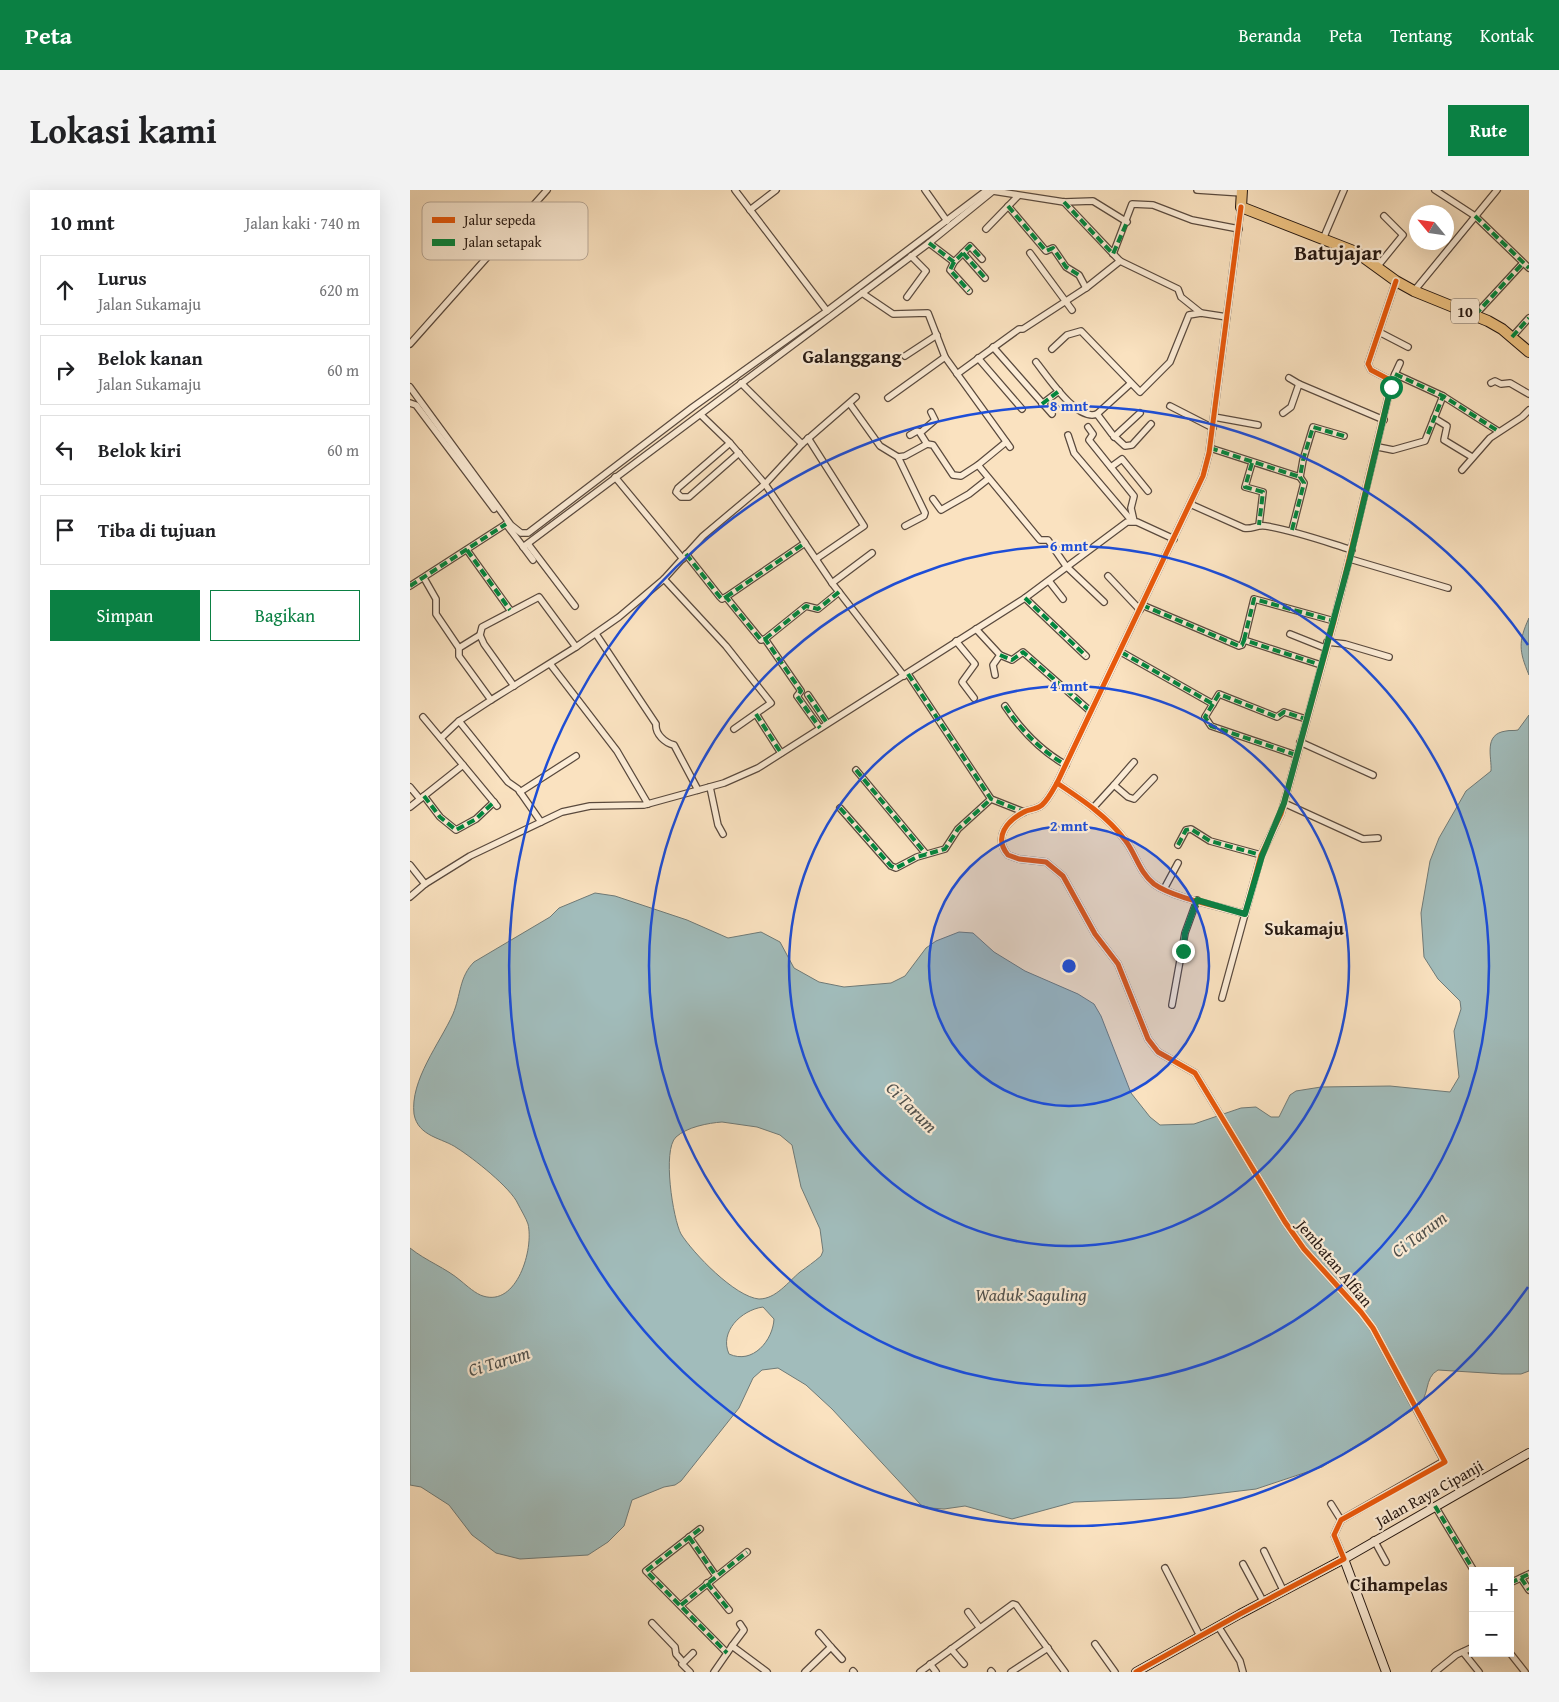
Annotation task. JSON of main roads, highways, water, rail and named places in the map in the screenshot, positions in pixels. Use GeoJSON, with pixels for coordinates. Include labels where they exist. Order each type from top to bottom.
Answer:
{"type":"FeatureCollection","features":[{"type":"Feature","properties":{"kind":"highway","name":"10"},"geometry":{"type":"LineString","coordinates":[[1242,191],[1241,207],[1356,252],[1396,281],[1414,291],[1475,315],[1512,337],[1529,352]]}},
{"type":"Feature","properties":{"kind":"main road","name":"Jalan Raya Cipanji"},"geometry":{"type":"LineString","coordinates":[[1136,1672],[1344,1559],[1374,1540],[1529,1453]]}},
{"type":"Feature","properties":{"kind":"main road"},"geometry":{"type":"LineString","coordinates":[[1344,1559],[1386,1672]]}},
{"type":"Feature","properties":{"kind":"water"},"geometry":{"type":"Polygon","coordinates":[[[1529,618],[1529,675],[1521,647],[1523,634],[1529,618]]]}},
{"type":"Feature","properties":{"kind":"water","name":"Waduk Saguling"},"geometry":{"type":"Polygon","coordinates":[[[1529,715],[1529,1371],[1521,1374],[1502,1374],[1438,1370],[1430,1378],[1424,1399],[1416,1408],[1322,1467],[1256,1489],[1181,1498],[1074,1502],[1012,1519],[965,1506],[944,1509],[921,1505],[832,1409],[806,1385],[778,1368],[762,1370],[753,1378],[739,1408],[681,1481],[675,1485],[664,1487],[632,1500],[624,1526],[608,1542],[588,1555],[520,1559],[496,1553],[472,1535],[449,1505],[421,1487],[410,1485],[410,1248],[455,1276],[477,1294],[495,1297],[505,1293],[514,1285],[525,1261],[528,1247],[528,1224],[514,1197],[508,1190],[464,1153],[420,1128],[414,1114],[414,1101],[421,1075],[453,1014],[463,980],[474,962],[550,917],[559,908],[595,893],[615,896],[687,920],[728,938],[761,932],[780,942],[794,968],[819,982],[844,987],[891,983],[905,976],[926,948],[936,941],[959,932],[973,933],[994,952],[1025,971],[1078,994],[1094,1004],[1101,1016],[1131,1093],[1150,1117],[1160,1125],[1194,1124],[1241,1108],[1256,1107],[1271,1117],[1279,1117],[1290,1095],[1296,1091],[1321,1087],[1390,1086],[1450,1092],[1459,1077],[1454,1031],[1461,1009],[1460,1001],[1438,979],[1424,957],[1421,913],[1430,861],[1439,838],[1466,791],[1491,771],[1491,741],[1499,733],[1518,730],[1529,715]],[[722,1122],[692,1128],[676,1137],[672,1144],[669,1169],[675,1214],[681,1234],[695,1252],[716,1273],[738,1291],[759,1299],[765,1298],[776,1293],[821,1256],[823,1251],[820,1229],[801,1187],[792,1145],[780,1135],[757,1127],[722,1122]],[[763,1307],[747,1313],[734,1323],[727,1338],[729,1354],[738,1357],[746,1356],[754,1353],[766,1342],[773,1327],[774,1319],[763,1307]]]}},
{"type":"Feature","properties":{"kind":"district","name":"Batujajar"},"geometry":{"type":"Point","coordinates":[1338,252]}},
{"type":"Feature","properties":{"kind":"district","name":"Galanggang"},"geometry":{"type":"Point","coordinates":[852,356]}},
{"type":"Feature","properties":{"kind":"district","name":"Sukamaju"},"geometry":{"type":"Point","coordinates":[1304,928]}},
{"type":"Feature","properties":{"kind":"district","name":"Cihampelas"},"geometry":{"type":"Point","coordinates":[1399,1584]}},
{"type":"Feature","properties":{"kind":"water label","name":"Ci Tarum"},"geometry":{"type":"Point","coordinates":[912,1107]}},
{"type":"Feature","properties":{"kind":"water label","name":"Ci Tarum"},"geometry":{"type":"Point","coordinates":[1419,1234]}},
{"type":"Feature","properties":{"kind":"water label","name":"Ci Tarum"},"geometry":{"type":"Point","coordinates":[499,1361]}}]}
